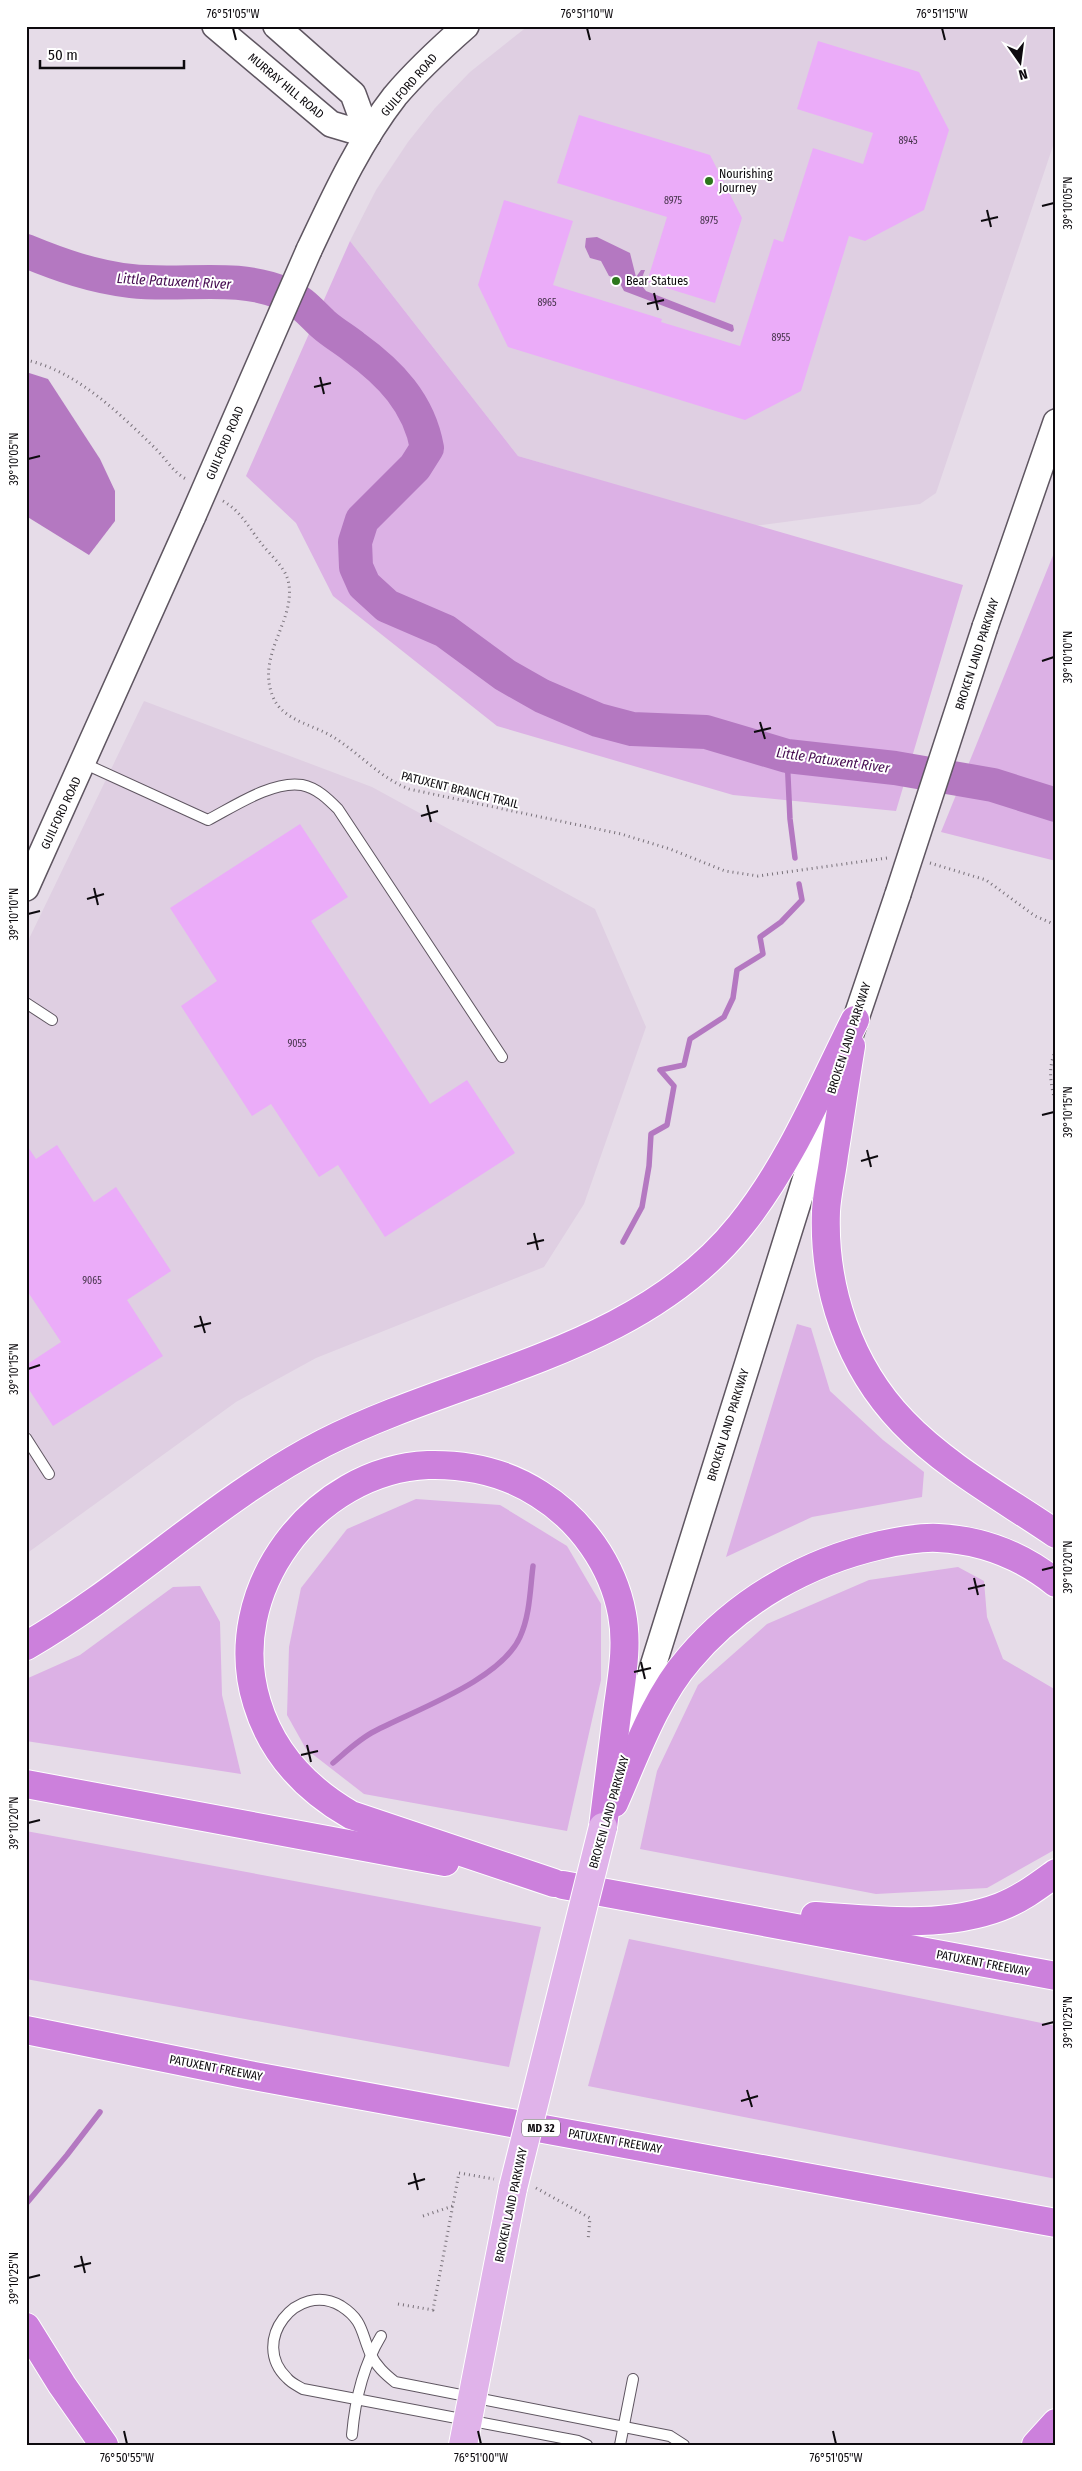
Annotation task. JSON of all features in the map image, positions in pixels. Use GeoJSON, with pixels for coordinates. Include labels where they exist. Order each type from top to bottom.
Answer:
{"type":"FeatureCollection","features":[{"type":"Feature","properties":{"kind":"highway"},"geometry":{"type":"LineString","coordinates":[[855,1020],[826,1209],[828,1262],[835,1300],[850,1346],[874,1386],[903,1422],[964,1472],[1056,1534]]}},
{"type":"Feature","properties":{"kind":"highway"},"geometry":{"type":"LineString","coordinates":[[26,1646],[72,1619],[218,1510],[323,1444],[375,1420],[579,1341],[623,1321],[658,1299],[700,1267],[739,1227],[784,1163],[855,1020]]}},
{"type":"Feature","properties":{"kind":"highway"},"geometry":{"type":"LineString","coordinates":[[554,1883],[351,1815],[326,1801],[301,1779],[281,1755],[269,1734],[256,1702],[251,1673],[250,1641],[255,1610],[265,1580],[283,1548],[303,1522],[325,1502],[354,1484],[383,1472],[417,1466],[452,1464],[493,1471],[526,1485],[552,1502],[581,1529],[600,1556],[615,1586],[622,1615],[624,1653],[603,1827]]}},
{"type":"Feature","properties":{"kind":"highway"},"geometry":{"type":"LineString","coordinates":[[603,1827],[672,1682],[688,1659],[747,1604],[783,1581],[823,1562],[860,1550],[900,1541],[937,1538],[978,1543],[1007,1552],[1035,1566],[1056,1583]]}},
{"type":"Feature","properties":{"kind":"highway","name":"PATUXENT FREEWAY"},"geometry":{"type":"LineString","coordinates":[[26,1784],[1056,1976]]}},
{"type":"Feature","properties":{"kind":"highway"},"geometry":{"type":"LineString","coordinates":[[679,1906],[894,1921],[969,1916],[1000,1907],[1028,1893],[1056,1873]]}},
{"type":"Feature","properties":{"kind":"highway","name":"PATUXENT FREEWAY"},"geometry":{"type":"LineString","coordinates":[[26,2030],[259,2076],[1056,2223]]}},
{"type":"Feature","properties":{"kind":"highway"},"geometry":{"type":"LineString","coordinates":[[26,2327],[62,2386],[104,2445]]}},
{"type":"Feature","properties":{"kind":"highway"},"geometry":{"type":"LineString","coordinates":[[1036,2445],[1056,2423]]}},
{"type":"Feature","properties":{"kind":"main road","name":"BROKEN LAND PARKWAY"},"geometry":{"type":"LineString","coordinates":[[467,2420],[513,2188],[603,1827]]}},
{"type":"Feature","properties":{"kind":"street","name":"MURRAY HILL ROAD"},"geometry":{"type":"LineString","coordinates":[[215,26],[331,124],[368,135]]}},
{"type":"Feature","properties":{"kind":"street"},"geometry":{"type":"LineString","coordinates":[[276,26],[353,94],[368,135]]}},
{"type":"Feature","properties":{"kind":"street","name":"GUILFORD ROAD"},"geometry":{"type":"LineString","coordinates":[[26,888],[193,516],[308,250],[335,195],[368,135],[395,96],[433,55],[466,26]]}},
{"type":"Feature","properties":{"kind":"street","name":"BROKEN LAND PARKWAY"},"geometry":{"type":"LineString","coordinates":[[603,1827],[855,1020],[985,627],[1056,422]]}},
{"type":"Feature","properties":{"kind":"lane"},"geometry":{"type":"LineString","coordinates":[[83,763],[208,820],[264,791],[286,785],[302,785],[326,797],[338,809],[502,1057]]}},
{"type":"Feature","properties":{"kind":"lane"},"geometry":{"type":"LineString","coordinates":[[26,1003],[52,1020]]}},
{"type":"Feature","properties":{"kind":"lane"},"geometry":{"type":"LineString","coordinates":[[26,1438],[49,1474]]}},
{"type":"Feature","properties":{"kind":"lane"},"geometry":{"type":"LineString","coordinates":[[587,2445],[578,2441],[303,2389],[288,2379],[278,2368],[273,2352],[274,2336],[280,2321],[292,2309],[321,2300],[339,2305],[353,2316],[362,2327],[370,2354],[382,2372],[395,2382],[467,2420],[624,2426],[670,2436],[684,2445]]}},
{"type":"Feature","properties":{"kind":"lane"},"geometry":{"type":"LineString","coordinates":[[352,2435],[356,2399],[370,2354],[381,2336]]}},
{"type":"Feature","properties":{"kind":"lane"},"geometry":{"type":"LineString","coordinates":[[620,2445],[633,2379]]}},
{"type":"Feature","properties":{"kind":"path"},"geometry":{"type":"LineString","coordinates":[[26,360],[42,364],[81,385],[117,414],[189,482]]}},
{"type":"Feature","properties":{"kind":"path","name":"PATUXENT BRANCH TRAIL"},"geometry":{"type":"LineString","coordinates":[[219,499],[240,514],[288,579],[287,604],[270,653],[268,680],[273,698],[281,711],[328,734],[365,759],[391,782],[409,789],[621,834],[670,848],[725,871],[758,876],[881,857],[891,858]]}},
{"type":"Feature","properties":{"kind":"path"},"geometry":{"type":"LineString","coordinates":[[928,863],[986,880],[1035,916],[1056,925]]}},
{"type":"Feature","properties":{"kind":"path"},"geometry":{"type":"LineString","coordinates":[[1056,1050],[1051,1059],[1050,1081],[1056,1105]]}},
{"type":"Feature","properties":{"kind":"path"},"geometry":{"type":"LineString","coordinates":[[423,2216],[454,2206]]}},
{"type":"Feature","properties":{"kind":"shaded area"},"geometry":{"type":"Polygon","coordinates":[[[528,26],[1056,26],[1056,137],[936,493],[920,504],[754,526],[518,456],[350,241],[376,190],[408,142],[435,108],[470,72],[528,26]]]}},
{"type":"Feature","properties":{"kind":"shaded area"},"geometry":{"type":"Polygon","coordinates":[[[597,237],[630,253],[636,277],[641,270],[645,270],[640,283],[646,291],[733,325],[734,330],[732,332],[624,291],[617,278],[609,276],[601,261],[590,258],[585,247],[586,238],[597,237]]]}},
{"type":"Feature","properties":{"kind":"shaded area"},"geometry":{"type":"Polygon","coordinates":[[[350,241],[518,456],[963,585],[896,811],[733,795],[497,726],[333,596],[296,523],[246,476],[350,241]]]}},
{"type":"Feature","properties":{"kind":"shaded area"},"geometry":{"type":"Polygon","coordinates":[[[26,372],[48,379],[100,459],[115,491],[115,521],[89,555],[26,516],[26,372]]]}},
{"type":"Feature","properties":{"kind":"shaded area"},"geometry":{"type":"Polygon","coordinates":[[[1056,548],[1056,861],[941,832],[1056,548]]]}},
{"type":"Feature","properties":{"kind":"shaded area"},"geometry":{"type":"Polygon","coordinates":[[[144,701],[372,787],[595,909],[646,1027],[584,1204],[544,1267],[316,1358],[236,1402],[26,1554],[26,945],[144,701]]]}},
{"type":"Feature","properties":{"kind":"shaded area"},"geometry":{"type":"Polygon","coordinates":[[[797,1324],[811,1328],[830,1391],[883,1440],[924,1472],[922,1497],[812,1517],[726,1557],[797,1324]]]}},
{"type":"Feature","properties":{"kind":"shaded area"},"geometry":{"type":"Polygon","coordinates":[[[416,1499],[500,1505],[567,1546],[601,1604],[601,1680],[567,1831],[364,1794],[306,1749],[287,1715],[289,1647],[301,1588],[347,1529],[416,1499]]]}},
{"type":"Feature","properties":{"kind":"shaded area"},"geometry":{"type":"Polygon","coordinates":[[[958,1567],[984,1581],[987,1617],[1003,1659],[1056,1690],[1056,1849],[987,1888],[876,1894],[640,1849],[657,1771],[698,1685],[767,1624],[869,1580],[958,1567]]]}},
{"type":"Feature","properties":{"kind":"shaded area"},"geometry":{"type":"Polygon","coordinates":[[[200,1586],[220,1622],[222,1695],[241,1774],[26,1741],[26,1679],[80,1655],[173,1587],[200,1586]]]}},
{"type":"Feature","properties":{"kind":"shaded area"},"geometry":{"type":"Polygon","coordinates":[[[26,1831],[541,1927],[509,2067],[26,1979],[26,1831]]]}},
{"type":"Feature","properties":{"kind":"shaded area"},"geometry":{"type":"Polygon","coordinates":[[[629,1939],[1056,2026],[1056,2179],[588,2086],[629,1939]]]}},
{"type":"Feature","properties":{"kind":"building"},"geometry":{"type":"Polygon","coordinates":[[[818,41],[919,72],[949,130],[924,210],[865,241],[849,236],[801,391],[745,420],[508,347],[478,285],[504,200],[573,221],[553,285],[662,319],[661,322],[740,346],[774,239],[783,242],[813,148],[863,164],[873,133],[797,109],[818,41]]]}},
{"type":"Feature","properties":{"kind":"building"},"geometry":{"type":"Polygon","coordinates":[[[579,115],[710,155],[742,218],[715,303],[647,282],[667,217],[557,183],[579,115]]]}},
{"type":"Feature","properties":{"kind":"building"},"geometry":{"type":"Polygon","coordinates":[[[300,824],[348,897],[311,921],[430,1104],[467,1080],[515,1153],[385,1237],[338,1165],[319,1177],[271,1104],[252,1116],[181,1006],[217,981],[170,908],[300,824]]]}},
{"type":"Feature","properties":{"kind":"building"},"geometry":{"type":"Polygon","coordinates":[[[26,1144],[36,1159],[57,1145],[94,1202],[116,1187],[171,1271],[127,1300],[163,1356],[53,1426],[26,1385],[26,1365],[61,1342],[26,1289],[26,1144]]]}},
{"type":"Feature","properties":{"kind":"waterway","name":"Little Patuxent River"},"geometry":{"type":"LineString","coordinates":[[26,251],[77,270],[117,279],[150,282],[229,282],[267,288],[296,300],[327,327],[379,367],[401,390],[410,403],[423,432],[427,448],[415,467],[362,520],[355,542],[356,567],[364,585],[387,606],[445,631],[505,675],[542,696],[598,720],[632,729],[706,732],[787,756],[895,768],[993,785],[1056,805]]}},
{"type":"Feature","properties":{"kind":"waterway"},"geometry":{"type":"LineString","coordinates":[[787,756],[790,819],[795,858]]}},
{"type":"Feature","properties":{"kind":"waterway"},"geometry":{"type":"LineString","coordinates":[[623,1242],[642,1207],[649,1166],[651,1134],[667,1125],[674,1086],[660,1070],[684,1065],[690,1039],[724,1017],[733,998],[737,970],[763,954],[760,937],[781,922],[802,900],[799,884]]}},
{"type":"Feature","properties":{"kind":"waterway"},"geometry":{"type":"LineString","coordinates":[[333,1763],[369,1734],[476,1680],[495,1667],[510,1653],[520,1637],[526,1620],[533,1566]]}},
{"type":"Feature","properties":{"kind":"waterway"},"geometry":{"type":"LineString","coordinates":[[26,2204],[100,2112]]}},
{"type":"Feature","properties":{"kind":"place","name":"Nourishing Journey"},"geometry":{"type":"Point","coordinates":[709,181]}},
{"type":"Feature","properties":{"kind":"place","name":"Bear Statues"},"geometry":{"type":"Point","coordinates":[616,281]}}]}
